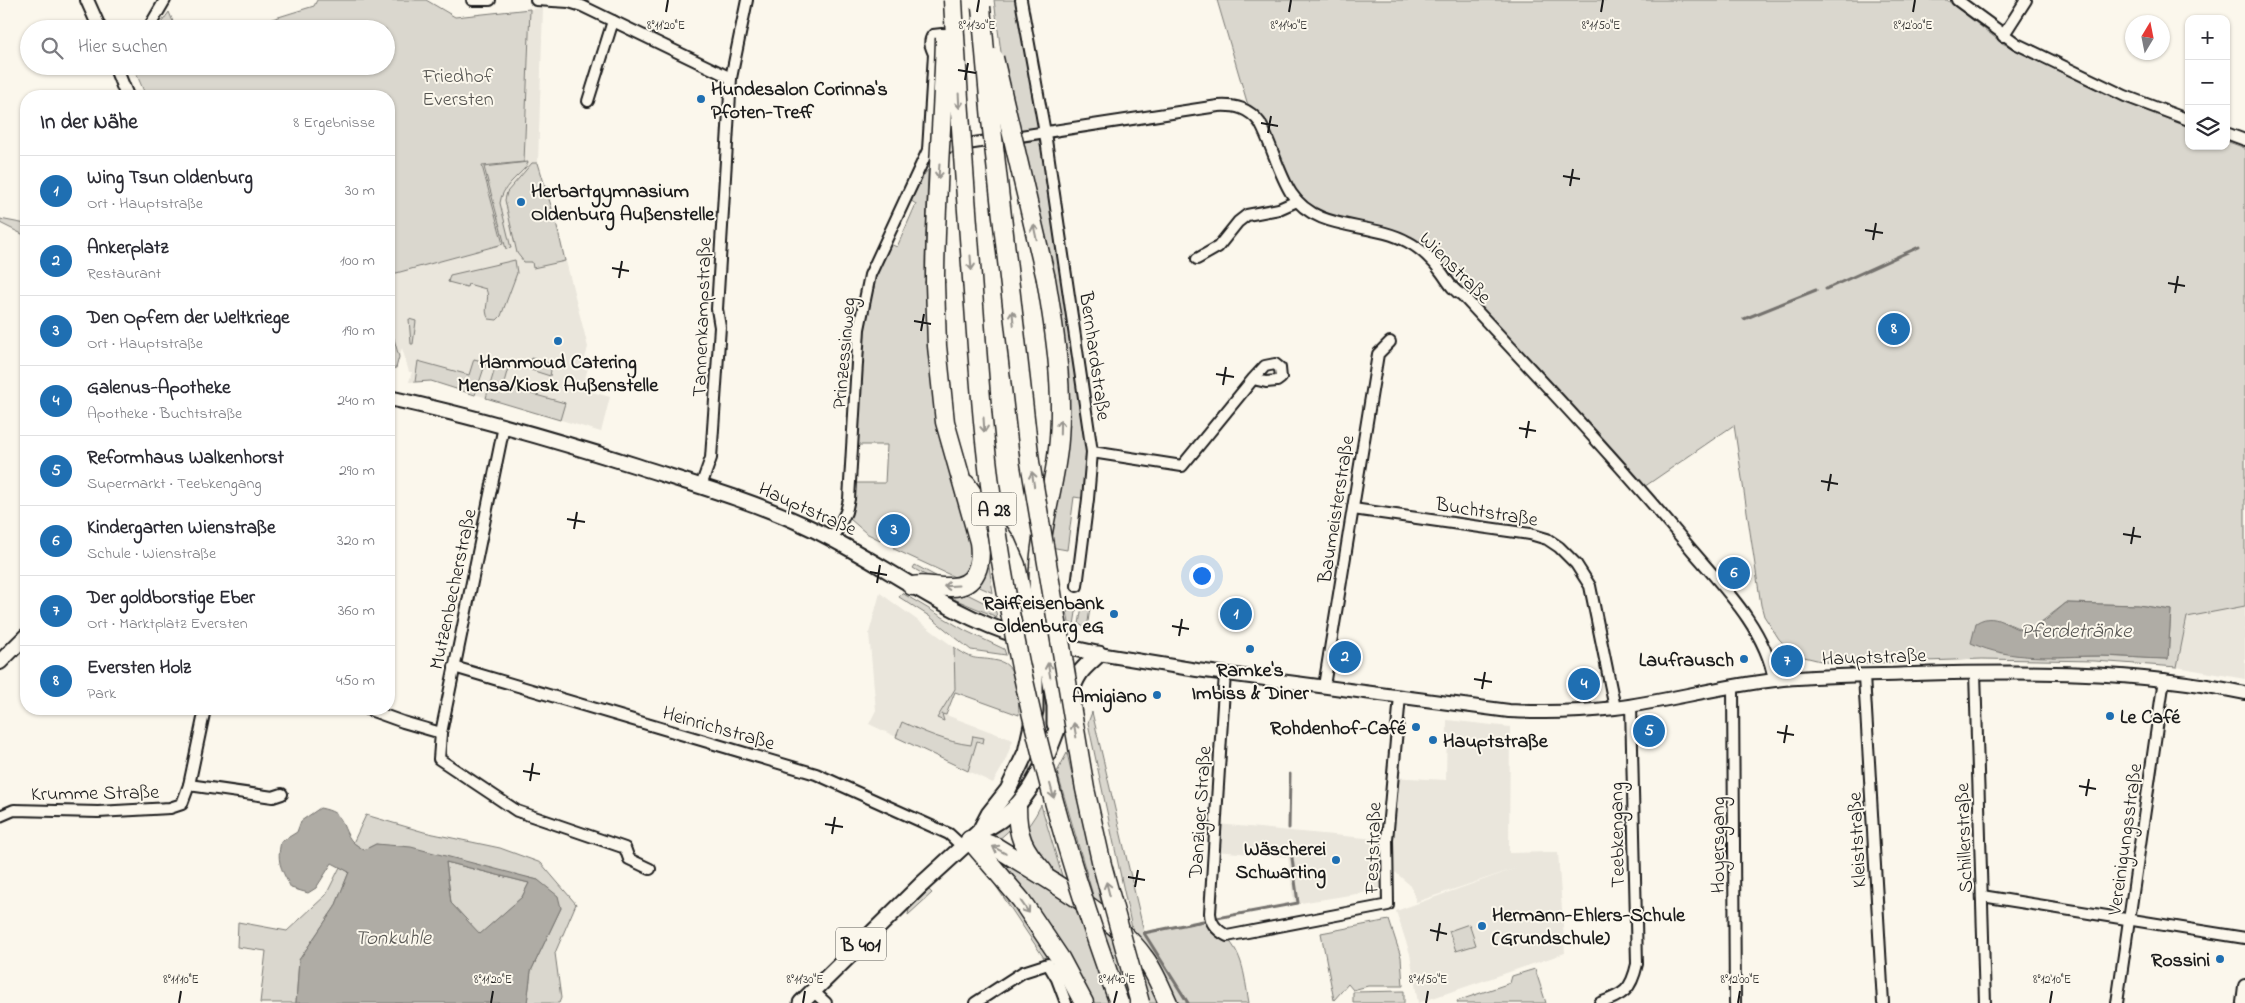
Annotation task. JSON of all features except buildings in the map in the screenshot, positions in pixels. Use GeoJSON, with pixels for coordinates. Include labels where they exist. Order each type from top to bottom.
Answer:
{"type":"FeatureCollection","features":[{"type":"Feature","properties":{"kind":"highway"},"geometry":{"type":"LineString","coordinates":[[912,586],[926,584],[952,588],[961,586],[972,579],[978,569],[981,555],[979,542],[948,441],[941,395],[934,283],[946,0]]}},
{"type":"Feature","properties":{"kind":"highway","name":"A 28"},"geometry":{"type":"LineString","coordinates":[[953,0],[960,128],[986,451],[1003,568],[1023,673],[1058,814],[1097,943],[1119,1003]]}},
{"type":"Feature","properties":{"kind":"highway"},"geometry":{"type":"LineString","coordinates":[[981,4],[1010,119],[1046,279],[1057,351],[1060,405],[1057,461],[1038,568],[1038,641]]}},
{"type":"Feature","properties":{"kind":"highway","name":"A 28"},"geometry":{"type":"LineString","coordinates":[[981,4],[991,120],[1030,462],[1085,789],[1104,874],[1140,1003]]}},
{"type":"Feature","properties":{"kind":"highway"},"geometry":{"type":"LineString","coordinates":[[957,469],[1006,542],[1016,565],[1038,641]]}},
{"type":"Feature","properties":{"kind":"highway"},"geometry":{"type":"LineString","coordinates":[[1017,807],[1017,828],[1020,839],[1038,866],[1055,885]]}},
{"type":"Feature","properties":{"kind":"highway"},"geometry":{"type":"LineString","coordinates":[[971,839],[996,847],[1094,911],[1132,942],[1144,956],[1168,1003]]}},
{"type":"Feature","properties":{"kind":"highway"},"geometry":{"type":"LineString","coordinates":[[971,839],[1021,900],[1060,958],[1084,1003]]}},
{"type":"Feature","properties":{"kind":"main road","name":"Hauptstraße"},"geometry":{"type":"LineString","coordinates":[[395,399],[504,426],[701,486],[763,508],[833,538],[912,586],[979,621],[1038,641],[1099,654]]}},
{"type":"Feature","properties":{"kind":"main road","name":"B 401"},"geometry":{"type":"LineString","coordinates":[[801,1003],[921,885],[971,839],[997,824],[1017,807],[1042,770],[1055,733],[1055,706],[1038,641]]}},
{"type":"Feature","properties":{"kind":"main road"},"geometry":{"type":"LineString","coordinates":[[971,839],[1008,790],[1029,742],[1035,711],[1038,641]]}},
{"type":"Feature","properties":{"kind":"main road"},"geometry":{"type":"LineString","coordinates":[[0,662],[20,642]]}},
{"type":"Feature","properties":{"kind":"main road"},"geometry":{"type":"LineString","coordinates":[[1055,733],[1080,674],[1099,654]]}},
{"type":"Feature","properties":{"kind":"street"},"geometry":{"type":"LineString","coordinates":[[87,0],[96,20]]}},
{"type":"Feature","properties":{"kind":"street"},"geometry":{"type":"LineString","coordinates":[[153,20],[165,0]]}},
{"type":"Feature","properties":{"kind":"street"},"geometry":{"type":"LineString","coordinates":[[472,0],[490,0]]}},
{"type":"Feature","properties":{"kind":"street"},"geometry":{"type":"LineString","coordinates":[[536,0],[569,2],[731,78]]}},
{"type":"Feature","properties":{"kind":"street","name":"Tannenkampstraße"},"geometry":{"type":"LineString","coordinates":[[701,486],[712,458],[720,327],[717,309],[731,78],[747,0]]}},
{"type":"Feature","properties":{"kind":"street"},"geometry":{"type":"LineString","coordinates":[[928,150],[1045,133],[1021,0]]}},
{"type":"Feature","properties":{"kind":"street"},"geometry":{"type":"LineString","coordinates":[[1957,0],[2003,36],[2017,44],[2125,96],[2185,118]]}},
{"type":"Feature","properties":{"kind":"street"},"geometry":{"type":"LineString","coordinates":[[2003,36],[2026,0]]}},
{"type":"Feature","properties":{"kind":"street"},"geometry":{"type":"LineString","coordinates":[[588,101],[613,21]]}},
{"type":"Feature","properties":{"kind":"street","name":"Prinzessinweg"},"geometry":{"type":"LineString","coordinates":[[833,538],[846,512],[849,499],[859,329],[866,289],[870,275],[928,150],[934,54]]}},
{"type":"Feature","properties":{"kind":"street"},"geometry":{"type":"LineString","coordinates":[[119,75],[125,90]]}},
{"type":"Feature","properties":{"kind":"street","name":"Wienstraße"},"geometry":{"type":"LineString","coordinates":[[1045,133],[1218,106],[1237,107],[1254,116],[1260,123],[1290,192],[1304,208],[1321,218],[1408,242],[1427,257],[1457,292],[1462,295],[1641,489],[1746,616],[1758,637],[1772,669],[1774,680]]}},
{"type":"Feature","properties":{"kind":"street","name":"Bernhardstraße"},"geometry":{"type":"LineString","coordinates":[[1045,133],[1092,452],[1077,586]]}},
{"type":"Feature","properties":{"kind":"street"},"geometry":{"type":"LineString","coordinates":[[2230,134],[2245,140]]}},
{"type":"Feature","properties":{"kind":"street"},"geometry":{"type":"LineString","coordinates":[[1198,259],[1218,247],[1238,222],[1247,215],[1279,209],[1298,201]]}},
{"type":"Feature","properties":{"kind":"street","name":"Baumeisterstraße"},"geometry":{"type":"LineString","coordinates":[[1324,686],[1378,354],[1390,342]]}},
{"type":"Feature","properties":{"kind":"street"},"geometry":{"type":"LineString","coordinates":[[1092,452],[1182,466],[1253,378]]}},
{"type":"Feature","properties":{"kind":"street","name":"Mutzenbecherstraße"},"geometry":{"type":"LineString","coordinates":[[504,426],[441,733],[439,759],[517,811],[625,848],[629,859],[650,868]]}},
{"type":"Feature","properties":{"kind":"street","name":"Buchtstraße"},"geometry":{"type":"LineString","coordinates":[[1354,509],[1530,534],[1547,539],[1559,547],[1576,564],[1590,586],[1615,708]]}},
{"type":"Feature","properties":{"kind":"street","name":"Hauptstraße"},"geometry":{"type":"LineString","coordinates":[[1099,654],[1225,673],[1536,713],[1615,708],[1774,680],[1975,672],[2059,673],[2164,679],[2245,693]]}},
{"type":"Feature","properties":{"kind":"street","name":"Heinrichstraße"},"geometry":{"type":"LineString","coordinates":[[454,667],[816,774],[949,834],[971,839]]}},
{"type":"Feature","properties":{"kind":"street","name":"Schillerstraße"},"geometry":{"type":"LineString","coordinates":[[1975,672],[1985,1003]]}},
{"type":"Feature","properties":{"kind":"street","name":"Danziger Straße"},"geometry":{"type":"LineString","coordinates":[[1225,673],[1210,921],[1220,932],[1231,936]]}},
{"type":"Feature","properties":{"kind":"street","name":"Kleiststraße"},"geometry":{"type":"LineString","coordinates":[[1864,676],[1883,1003]]}},
{"type":"Feature","properties":{"kind":"street","name":"Vereinigungsstraße"},"geometry":{"type":"LineString","coordinates":[[2117,1003],[2164,679]]}},
{"type":"Feature","properties":{"kind":"street","name":"Hoyersgang"},"geometry":{"type":"LineString","coordinates":[[1733,686],[1735,1003]]}},
{"type":"Feature","properties":{"kind":"street","name":"Feststraße"},"geometry":{"type":"LineString","coordinates":[[1231,936],[1388,905],[1387,848],[1400,696]]}},
{"type":"Feature","properties":{"kind":"street","name":"Teebkengang"},"geometry":{"type":"LineString","coordinates":[[1600,1003],[1621,995],[1633,983],[1637,964],[1631,705]]}},
{"type":"Feature","properties":{"kind":"street","name":"Krumme Straße"},"geometry":{"type":"LineString","coordinates":[[0,816],[14,810],[98,812],[170,808],[182,804],[189,785],[204,715]]}},
{"type":"Feature","properties":{"kind":"street"},"geometry":{"type":"LineString","coordinates":[[384,715],[441,733]]}},
{"type":"Feature","properties":{"kind":"street"},"geometry":{"type":"LineString","coordinates":[[189,785],[278,795]]}},
{"type":"Feature","properties":{"kind":"street"},"geometry":{"type":"LineString","coordinates":[[1982,896],[2245,938]]}},
{"type":"Feature","properties":{"kind":"street"},"geometry":{"type":"LineString","coordinates":[[975,1003],[1023,972],[1048,964],[1057,979],[1066,1003]]}},
{"type":"Feature","properties":{"kind":"street"},"geometry":{"type":"LineString","coordinates":[[2242,1003],[2245,986]]}},
{"type":"Feature","properties":{"kind":"street"},"geometry":{"type":"LineString","coordinates":[[813,991],[826,1003]]}},
{"type":"Feature","properties":{"kind":"shaded area","name":"Herbartgymnasium Oldenburg Außenstelle"},"geometry":{"type":"Polygon","coordinates":[[[543,8],[538,163],[556,222],[588,347],[583,366],[588,368],[582,389],[610,397],[601,432],[431,381],[409,382],[412,372],[409,372],[402,348],[399,357],[395,343],[395,273],[503,244],[481,165],[524,162],[530,9],[543,8]]]}},
{"type":"Feature","properties":{"kind":"shaded area"},"geometry":{"type":"Polygon","coordinates":[[[880,593],[954,647],[955,689],[946,715],[1013,740],[1004,764],[993,783],[869,724],[876,710],[869,633],[880,593]]]}},
{"type":"Feature","properties":{"kind":"shaded area"},"geometry":{"type":"Polygon","coordinates":[[[2245,606],[2245,679],[2177,667],[2187,616],[2245,606]]]}},
{"type":"Feature","properties":{"kind":"shaded area"},"geometry":{"type":"Polygon","coordinates":[[[1447,720],[1510,727],[1509,853],[1558,852],[1565,953],[1418,1003],[1410,954],[1396,911],[1517,868],[1416,902],[1411,886],[1387,865],[1387,889],[1294,904],[1288,857],[1215,851],[1217,824],[1387,840],[1390,777],[1446,780],[1447,720]]]}},
{"type":"Feature","properties":{"kind":"green space","name":"Friedhof Eversten"},"geometry":{"type":"Polygon","coordinates":[[[317,0],[426,0],[455,17],[530,9],[524,162],[482,166],[503,244],[395,273],[395,90],[143,90],[137,75],[395,75],[395,20],[269,20],[314,6],[317,0]]]}},
{"type":"Feature","properties":{"kind":"green space"},"geometry":{"type":"Polygon","coordinates":[[[994,0],[1021,0],[1092,452],[1088,499],[1074,497],[1067,550],[1045,546],[1060,405],[1010,119],[994,0]]]}},
{"type":"Feature","properties":{"kind":"green space"},"geometry":{"type":"Polygon","coordinates":[[[1217,0],[1947,0],[2002,43],[2091,87],[2185,124],[2185,150],[2230,150],[2230,142],[2245,148],[2245,606],[2187,617],[2177,667],[2095,661],[1982,659],[1841,664],[1800,656],[1779,639],[1764,616],[1734,425],[1641,489],[1420,250],[1304,208],[1247,102],[1217,0]],[[2066,603],[2032,629],[2023,630],[2002,621],[2052,657],[2101,656],[2168,659],[2171,610],[2138,605],[2066,603]]]}},
{"type":"Feature","properties":{"kind":"green space"},"geometry":{"type":"Polygon","coordinates":[[[169,12],[172,20],[163,20],[169,12]]]}},
{"type":"Feature","properties":{"kind":"green space"},"geometry":{"type":"Polygon","coordinates":[[[528,162],[526,167],[506,187],[501,197],[500,203],[511,248],[506,249],[484,167],[528,162]]]}},
{"type":"Feature","properties":{"kind":"green space"},"geometry":{"type":"Polygon","coordinates":[[[532,163],[538,163],[556,222],[565,261],[533,268],[532,262],[524,262],[517,253],[505,200],[507,192],[532,163]]]}},
{"type":"Feature","properties":{"kind":"green space"},"geometry":{"type":"Polygon","coordinates":[[[928,170],[925,262],[927,331],[934,392],[975,559],[961,580],[894,549],[893,540],[901,536],[903,531],[901,522],[897,519],[886,538],[882,536],[880,540],[866,533],[850,519],[855,483],[885,483],[887,445],[856,445],[864,312],[868,290],[890,244],[897,247],[916,204],[910,200],[921,178],[928,170]]]}},
{"type":"Feature","properties":{"kind":"green space"},"geometry":{"type":"Polygon","coordinates":[[[0,219],[20,223],[20,233],[0,223],[0,219]]]}},
{"type":"Feature","properties":{"kind":"green space"},"geometry":{"type":"Polygon","coordinates":[[[515,260],[517,273],[501,316],[497,320],[489,319],[487,316],[488,297],[486,289],[468,284],[467,287],[448,282],[450,275],[515,260]]]}},
{"type":"Feature","properties":{"kind":"green space"},"geometry":{"type":"Polygon","coordinates":[[[409,319],[416,321],[413,344],[411,344],[409,319]]]}},
{"type":"Feature","properties":{"kind":"green space"},"geometry":{"type":"Polygon","coordinates":[[[395,343],[399,357],[395,368],[395,343]]]}},
{"type":"Feature","properties":{"kind":"green space"},"geometry":{"type":"Polygon","coordinates":[[[531,358],[552,364],[550,376],[528,369],[531,358]]]}},
{"type":"Feature","properties":{"kind":"green space"},"geometry":{"type":"Polygon","coordinates":[[[474,359],[486,362],[475,395],[431,381],[415,382],[418,361],[469,375],[474,359]]]}},
{"type":"Feature","properties":{"kind":"green space"},"geometry":{"type":"Polygon","coordinates":[[[496,365],[508,368],[503,386],[565,403],[560,420],[486,398],[496,365]]]}},
{"type":"Feature","properties":{"kind":"green space"},"geometry":{"type":"Polygon","coordinates":[[[987,553],[993,593],[975,585],[987,553]]]}},
{"type":"Feature","properties":{"kind":"green space"},"geometry":{"type":"Polygon","coordinates":[[[915,565],[945,581],[921,573],[913,568],[915,565]]]}},
{"type":"Feature","properties":{"kind":"green space"},"geometry":{"type":"Polygon","coordinates":[[[961,591],[995,608],[997,617],[942,594],[961,591]]]}},
{"type":"Feature","properties":{"kind":"green space"},"geometry":{"type":"Polygon","coordinates":[[[902,593],[966,631],[1004,649],[1006,655],[971,650],[929,616],[899,597],[902,593]]]}},
{"type":"Feature","properties":{"kind":"green space"},"geometry":{"type":"Polygon","coordinates":[[[1066,604],[1077,606],[1074,625],[1069,623],[1066,604]]]}},
{"type":"Feature","properties":{"kind":"green space"},"geometry":{"type":"Polygon","coordinates":[[[1082,606],[1090,608],[1087,629],[1079,624],[1082,606]]]}},
{"type":"Feature","properties":{"kind":"green space"},"geometry":{"type":"Polygon","coordinates":[[[954,647],[972,657],[998,661],[1010,669],[1018,692],[1019,715],[955,692],[946,715],[942,714],[944,721],[937,718],[955,689],[954,647]]]}},
{"type":"Feature","properties":{"kind":"green space"},"geometry":{"type":"Polygon","coordinates":[[[1092,712],[1144,932],[1210,921],[1221,931],[1235,949],[1245,977],[1249,1003],[1066,1003],[1048,964],[986,871],[983,871],[1023,833],[1041,805],[1063,879],[1095,902],[1057,772],[1067,753],[1102,906],[1133,933],[1088,723],[1092,712]]]}},
{"type":"Feature","properties":{"kind":"green space"},"geometry":{"type":"Polygon","coordinates":[[[902,722],[953,742],[971,745],[973,736],[984,738],[983,743],[977,741],[968,771],[896,737],[902,722]]]}},
{"type":"Feature","properties":{"kind":"green space"},"geometry":{"type":"Polygon","coordinates":[[[1029,762],[1031,776],[1021,793],[988,823],[1029,762]]]}},
{"type":"Feature","properties":{"kind":"green space"},"geometry":{"type":"Polygon","coordinates":[[[366,815],[424,832],[500,848],[541,863],[576,904],[555,953],[561,998],[559,1003],[527,1003],[531,971],[561,908],[538,880],[376,844],[364,850],[353,843],[366,815]]]}},
{"type":"Feature","properties":{"kind":"green space"},"geometry":{"type":"Polygon","coordinates":[[[1012,817],[1013,827],[997,841],[990,835],[1012,817]]]}},
{"type":"Feature","properties":{"kind":"green space"},"geometry":{"type":"Polygon","coordinates":[[[446,862],[529,883],[522,897],[480,935],[451,903],[446,862]]]}},
{"type":"Feature","properties":{"kind":"green space"},"geometry":{"type":"Polygon","coordinates":[[[340,867],[349,872],[335,907],[299,960],[296,1003],[260,1003],[266,951],[237,947],[238,922],[287,931],[326,895],[340,867]]]}},
{"type":"Feature","properties":{"kind":"green space"},"geometry":{"type":"Polygon","coordinates":[[[929,890],[932,893],[908,915],[909,909],[929,890]]]}},
{"type":"Feature","properties":{"kind":"green space"},"geometry":{"type":"Polygon","coordinates":[[[1389,920],[1401,957],[1403,986],[1368,986],[1353,990],[1348,984],[1334,1000],[1321,933],[1389,920]]]}},
{"type":"Feature","properties":{"kind":"green space"},"geometry":{"type":"Polygon","coordinates":[[[1469,924],[1476,945],[1456,951],[1449,931],[1469,924]]]}},
{"type":"Feature","properties":{"kind":"green space"},"geometry":{"type":"Polygon","coordinates":[[[1535,969],[1546,1003],[1458,1003],[1457,1001],[1510,983],[1512,976],[1535,969]]]}},
{"type":"Feature","properties":{"kind":"green space"},"geometry":{"type":"Polygon","coordinates":[[[1404,991],[1404,1003],[1353,1003],[1353,992],[1404,991]]]}},
{"type":"Feature","properties":{"kind":"water","name":"Pferdetränke"},"geometry":{"type":"Polygon","coordinates":[[[2066,603],[2138,605],[2171,610],[2168,659],[2108,656],[2034,657],[2003,653],[1971,643],[1976,623],[1984,619],[1999,620],[2018,629],[2031,629],[2066,603]]]}},
{"type":"Feature","properties":{"kind":"water","name":"Tonkuhle"},"geometry":{"type":"Polygon","coordinates":[[[320,808],[328,810],[341,819],[351,840],[364,850],[376,844],[411,847],[538,880],[558,896],[561,908],[531,971],[527,1003],[296,1003],[299,960],[335,907],[349,872],[332,863],[316,888],[308,893],[291,888],[281,866],[279,856],[281,842],[297,832],[301,821],[320,808]],[[446,862],[451,903],[480,934],[522,897],[529,883],[446,862]]]}},
{"type":"Feature","properties":{"kind":"waterway"},"geometry":{"type":"LineString","coordinates":[[1826,289],[1919,247]]}},
{"type":"Feature","properties":{"kind":"waterway"},"geometry":{"type":"LineString","coordinates":[[1744,319],[1816,290]]}},
{"type":"Feature","properties":{"kind":"waterway"},"geometry":{"type":"LineString","coordinates":[[1289,828],[1290,774]]}},
{"type":"Feature","properties":{"kind":"waterway"},"geometry":{"type":"LineString","coordinates":[[1217,918],[1298,903],[1292,858]]}},
{"type":"Feature","properties":{"kind":"waterway"},"geometry":{"type":"LineString","coordinates":[[1188,1003],[1144,933],[1203,921]]}},
{"type":"Feature","properties":{"kind":"place","name":"Hundesalon Corinna's Pfoten-Treff"},"geometry":{"type":"Point","coordinates":[701,99]}},
{"type":"Feature","properties":{"kind":"place","name":"Herbartgymnasium Oldenburg Außenstelle"},"geometry":{"type":"Point","coordinates":[521,202]}},
{"type":"Feature","properties":{"kind":"place","name":"Eversten Holz"},"geometry":{"type":"Point","coordinates":[1894,329]}},
{"type":"Feature","properties":{"kind":"place","name":"Hammoud Catering Mensa/Kiosk Außenstelle"},"geometry":{"type":"Point","coordinates":[558,341]}},
{"type":"Feature","properties":{"kind":"place","name":"Den Opfern der Weltkriege"},"geometry":{"type":"Point","coordinates":[894,530]}},
{"type":"Feature","properties":{"kind":"place","name":"Kindergarten Wienstraße"},"geometry":{"type":"Point","coordinates":[1734,573]}},
{"type":"Feature","properties":{"kind":"place","name":"Raiffeisenbank Oldenburg eG"},"geometry":{"type":"Point","coordinates":[1114,614]}},
{"type":"Feature","properties":{"kind":"place","name":"Wing Tsun Oldenburg"},"geometry":{"type":"Point","coordinates":[1236,614]}},
{"type":"Feature","properties":{"kind":"place","name":"Ramke's Imbiss & Diner"},"geometry":{"type":"Point","coordinates":[1250,649]}},
{"type":"Feature","properties":{"kind":"place","name":"Ankerplatz"},"geometry":{"type":"Point","coordinates":[1345,657]}},
{"type":"Feature","properties":{"kind":"place","name":"Laufrausch"},"geometry":{"type":"Point","coordinates":[1744,659]}},
{"type":"Feature","properties":{"kind":"place","name":"Der goldborstige Eber"},"geometry":{"type":"Point","coordinates":[1787,661]}},
{"type":"Feature","properties":{"kind":"place","name":"Galenus-Apotheke"},"geometry":{"type":"Point","coordinates":[1584,684]}},
{"type":"Feature","properties":{"kind":"place","name":"Amigiano"},"geometry":{"type":"Point","coordinates":[1157,695]}},
{"type":"Feature","properties":{"kind":"place","name":"Le Café"},"geometry":{"type":"Point","coordinates":[2110,716]}},
{"type":"Feature","properties":{"kind":"place","name":"Rohdenhof-Café"},"geometry":{"type":"Point","coordinates":[1416,727]}},
{"type":"Feature","properties":{"kind":"place","name":"Reformhaus Walkenhorst"},"geometry":{"type":"Point","coordinates":[1649,731]}},
{"type":"Feature","properties":{"kind":"place","name":"Hauptstraße"},"geometry":{"type":"Point","coordinates":[1433,740]}},
{"type":"Feature","properties":{"kind":"place","name":"Wäscherei Schwarting"},"geometry":{"type":"Point","coordinates":[1336,860]}},
{"type":"Feature","properties":{"kind":"place","name":"Hermann-Ehlers-Schule (Grundschule)"},"geometry":{"type":"Point","coordinates":[1482,926]}},
{"type":"Feature","properties":{"kind":"place","name":"Rossini"},"geometry":{"type":"Point","coordinates":[2220,959]}}]}
